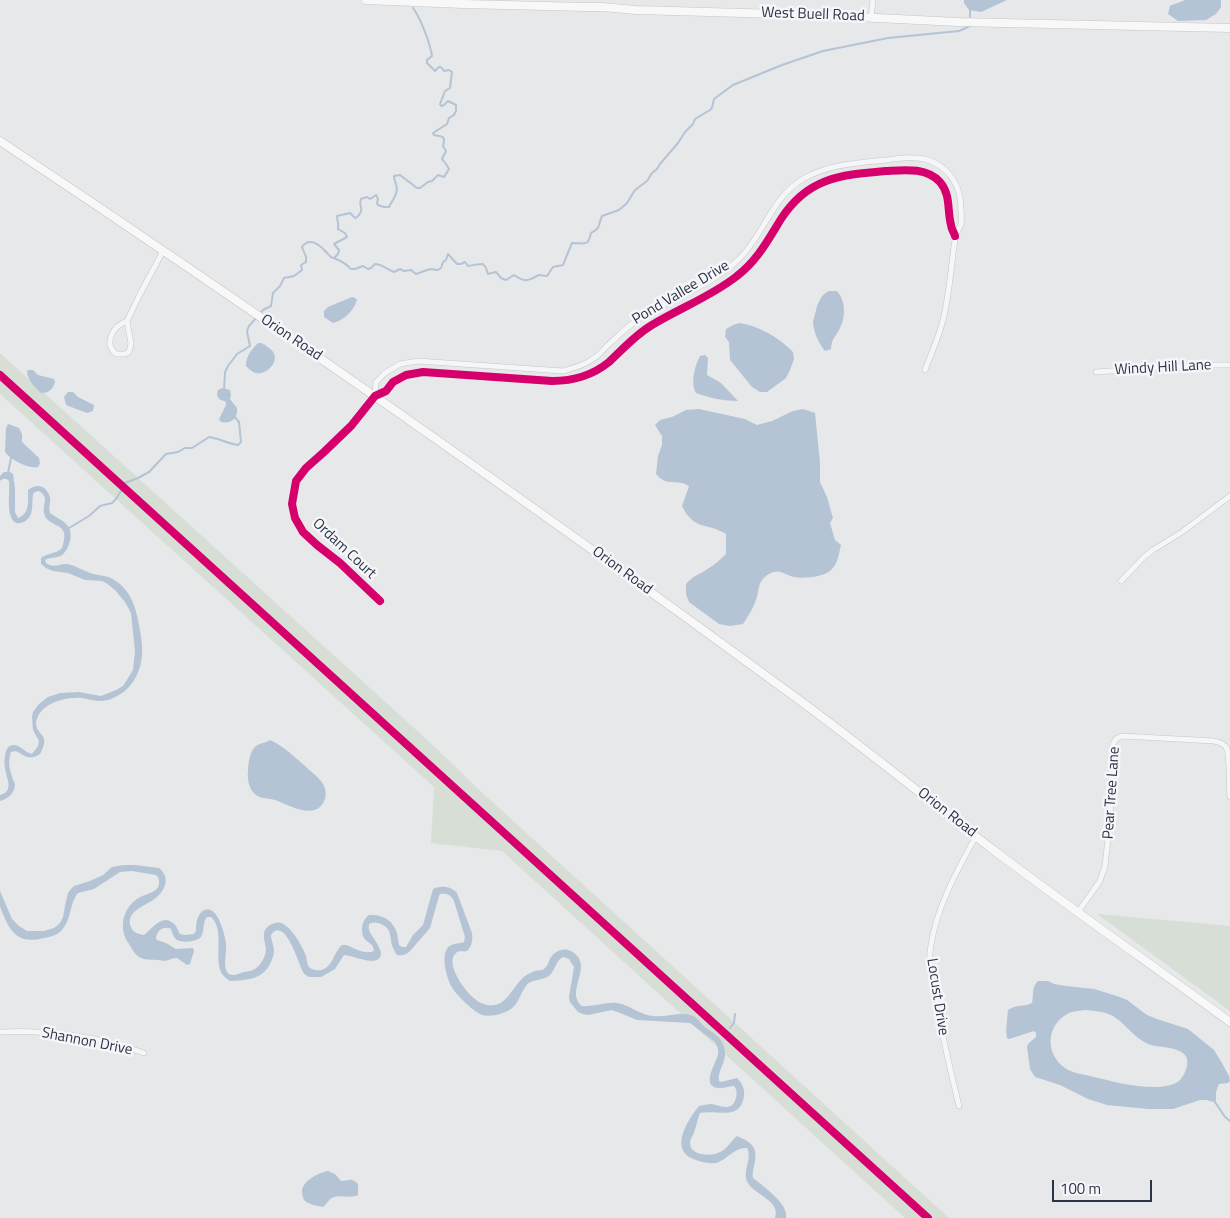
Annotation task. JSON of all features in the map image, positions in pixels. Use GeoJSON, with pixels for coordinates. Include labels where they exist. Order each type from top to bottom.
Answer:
{"type":"FeatureCollection","features":[{"type":"Feature","properties":{"kind":"main road","name":"West Buell Road"},"geometry":{"type":"LineString","coordinates":[[366,0],[602,7],[636,10],[816,15],[988,23],[1230,28]]}},
{"type":"Feature","properties":{"kind":"main road","name":"Orion Road"},"geometry":{"type":"LineString","coordinates":[[0,141],[375,396],[592,549],[789,692],[976,836],[1230,1022]]}},
{"type":"Feature","properties":{"kind":"street"},"geometry":{"type":"LineString","coordinates":[[871,18],[873,0]]}},
{"type":"Feature","properties":{"kind":"street","name":"Pond Vallee Drive"},"geometry":{"type":"LineString","coordinates":[[926,370],[943,321],[955,236],[961,225],[960,195],[957,185],[944,169],[935,163],[915,158],[832,167],[817,172],[792,186],[782,196],[762,229],[742,255],[729,268],[627,327],[593,360],[563,370],[418,361],[400,364],[385,373],[376,382],[375,396],[386,391],[394,382],[406,375],[423,372],[557,381],[569,380],[590,373],[607,363],[636,335],[670,314],[720,288],[737,276],[752,262],[772,236],[792,203],[822,182],[838,177],[902,170],[919,171],[930,175],[939,182],[947,194],[951,226],[955,236]]}},
{"type":"Feature","properties":{"kind":"street"},"geometry":{"type":"LineString","coordinates":[[856,163],[857,174]]}},
{"type":"Feature","properties":{"kind":"street"},"geometry":{"type":"LineString","coordinates":[[127,321],[122,323],[112,333],[110,340],[111,350],[116,354],[125,354],[131,348],[127,321],[164,251]]}},
{"type":"Feature","properties":{"kind":"street","name":"Pond Vallee Drive"},"geometry":{"type":"LineString","coordinates":[[742,255],[752,262]]}},
{"type":"Feature","properties":{"kind":"street","name":"Pond Vallee Drive"},"geometry":{"type":"LineString","coordinates":[[664,304],[670,314]]}},
{"type":"Feature","properties":{"kind":"street"},"geometry":{"type":"LineString","coordinates":[[442,373],[443,362]]}},
{"type":"Feature","properties":{"kind":"street","name":"Windy Hill Lane"},"geometry":{"type":"LineString","coordinates":[[1096,372],[1197,365],[1230,365]]}},
{"type":"Feature","properties":{"kind":"street"},"geometry":{"type":"LineString","coordinates":[[395,367],[402,377]]}},
{"type":"Feature","properties":{"kind":"street"},"geometry":{"type":"LineString","coordinates":[[557,370],[557,381]]}},
{"type":"Feature","properties":{"kind":"street","name":"Ordam Court"},"geometry":{"type":"LineString","coordinates":[[375,396],[351,426],[306,468],[296,481],[292,504],[295,518],[303,532],[380,601]]}},
{"type":"Feature","properties":{"kind":"street"},"geometry":{"type":"LineString","coordinates":[[1120,581],[1148,553],[1182,532],[1230,496]]}},
{"type":"Feature","properties":{"kind":"street","name":"Pear Tree Lane"},"geometry":{"type":"LineString","coordinates":[[1078,912],[1100,881],[1105,866],[1110,820],[1112,744],[1116,738],[1122,736],[1214,740],[1221,742],[1227,749],[1229,760],[1230,797]]}},
{"type":"Feature","properties":{"kind":"street","name":"Locust Drive"},"geometry":{"type":"LineString","coordinates":[[959,1106],[929,963],[938,917],[952,880],[976,836]]}},
{"type":"Feature","properties":{"kind":"street","name":"Shannon Drive"},"geometry":{"type":"LineString","coordinates":[[0,1032],[32,1031],[57,1033],[144,1053]]}},
{"type":"Feature","properties":{"kind":"shaded area"},"geometry":{"type":"Polygon","coordinates":[[[0,353],[435,747],[476,787],[949,1218],[905,1218],[502,851],[431,843],[434,787],[0,394],[0,353]]]}},
{"type":"Feature","properties":{"kind":"shaded area"},"geometry":{"type":"Polygon","coordinates":[[[1097,914],[1230,926],[1230,1011],[1097,914]]]}},
{"type":"Feature","properties":{"kind":"water"},"geometry":{"type":"Polygon","coordinates":[[[964,0],[1007,0],[981,12],[969,10],[964,0]]]}},
{"type":"Feature","properties":{"kind":"water"},"geometry":{"type":"Polygon","coordinates":[[[1185,0],[1221,0],[1221,7],[1216,14],[1206,20],[1178,21],[1168,14],[1170,6],[1185,0]]]}},
{"type":"Feature","properties":{"kind":"water"},"geometry":{"type":"Polygon","coordinates":[[[829,291],[837,291],[840,295],[844,315],[832,341],[831,349],[825,351],[817,337],[813,322],[819,301],[829,291]]]}},
{"type":"Feature","properties":{"kind":"water"},"geometry":{"type":"Polygon","coordinates":[[[352,297],[357,299],[356,303],[351,311],[337,322],[333,323],[324,317],[324,311],[328,307],[352,297]]]}},
{"type":"Feature","properties":{"kind":"water"},"geometry":{"type":"Polygon","coordinates":[[[740,323],[769,333],[793,352],[794,359],[786,378],[767,392],[760,392],[752,387],[730,360],[729,342],[725,337],[726,329],[740,323]]]}},
{"type":"Feature","properties":{"kind":"water"},"geometry":{"type":"Polygon","coordinates":[[[258,343],[269,348],[275,357],[269,369],[265,372],[256,373],[246,366],[249,353],[258,343]]]}},
{"type":"Feature","properties":{"kind":"water"},"geometry":{"type":"Polygon","coordinates":[[[705,355],[708,358],[707,375],[721,383],[738,401],[717,399],[696,393],[693,384],[695,369],[700,356],[705,355]]]}},
{"type":"Feature","properties":{"kind":"water"},"geometry":{"type":"Polygon","coordinates":[[[29,370],[33,370],[38,375],[54,379],[55,382],[52,389],[41,393],[30,380],[27,374],[29,370]]]}},
{"type":"Feature","properties":{"kind":"water"},"geometry":{"type":"Polygon","coordinates":[[[222,388],[230,390],[230,399],[237,408],[235,418],[228,422],[221,422],[219,419],[226,405],[226,402],[219,399],[217,395],[218,390],[222,388]]]}},
{"type":"Feature","properties":{"kind":"water"},"geometry":{"type":"Polygon","coordinates":[[[68,392],[73,392],[78,397],[94,405],[93,411],[87,413],[66,405],[64,397],[68,392]]]}},
{"type":"Feature","properties":{"kind":"water"},"geometry":{"type":"Polygon","coordinates":[[[699,409],[745,419],[757,425],[772,421],[793,411],[803,409],[815,413],[820,482],[833,518],[830,523],[835,540],[841,545],[838,558],[831,570],[819,576],[798,578],[782,572],[769,574],[762,579],[755,603],[743,624],[730,626],[719,624],[689,602],[686,594],[686,584],[726,554],[726,534],[696,523],[687,514],[682,506],[689,486],[664,481],[656,474],[662,436],[655,425],[660,420],[672,417],[686,410],[699,409]]]}},
{"type":"Feature","properties":{"kind":"water"},"geometry":{"type":"Polygon","coordinates":[[[8,424],[19,428],[22,434],[22,442],[39,458],[40,463],[38,467],[29,467],[20,463],[5,452],[6,428],[8,424]]]}},
{"type":"Feature","properties":{"kind":"water"},"geometry":{"type":"Polygon","coordinates":[[[4,472],[13,474],[15,512],[18,518],[25,513],[28,503],[28,490],[35,486],[41,486],[50,497],[50,513],[69,528],[71,536],[67,549],[60,556],[45,560],[46,563],[54,566],[68,564],[90,573],[109,577],[117,581],[129,595],[136,612],[142,655],[134,681],[125,691],[117,696],[101,701],[82,698],[68,699],[54,702],[43,709],[37,717],[36,724],[44,738],[42,751],[33,757],[25,756],[16,751],[11,752],[9,764],[15,787],[6,799],[0,801],[0,795],[5,793],[8,787],[5,754],[8,747],[16,745],[32,754],[38,746],[39,741],[33,730],[32,717],[39,704],[48,697],[60,693],[79,692],[101,696],[116,690],[123,686],[133,670],[135,651],[131,613],[115,590],[102,581],[85,580],[68,573],[53,571],[41,564],[41,558],[62,548],[64,533],[62,529],[46,518],[44,513],[45,499],[39,491],[33,494],[32,511],[29,517],[21,523],[13,520],[9,509],[9,481],[2,479],[0,481],[0,476],[4,472]]]}},
{"type":"Feature","properties":{"kind":"water"},"geometry":{"type":"Polygon","coordinates":[[[270,740],[288,751],[315,775],[325,787],[325,799],[316,810],[302,810],[275,800],[260,797],[250,787],[248,765],[251,754],[256,746],[270,740]]]}},
{"type":"Feature","properties":{"kind":"water"},"geometry":{"type":"Polygon","coordinates":[[[124,865],[159,868],[163,872],[166,881],[157,897],[133,913],[130,922],[133,931],[144,935],[157,923],[169,920],[180,934],[194,934],[198,917],[204,910],[208,909],[216,915],[223,930],[226,944],[226,968],[227,972],[231,975],[253,970],[259,965],[266,952],[265,930],[270,925],[276,923],[285,925],[293,932],[306,956],[309,967],[314,970],[321,970],[327,967],[342,945],[363,952],[374,951],[364,938],[362,932],[363,922],[369,915],[383,917],[390,921],[397,933],[399,945],[406,947],[413,935],[423,925],[433,889],[446,887],[457,893],[472,933],[472,943],[469,949],[457,952],[453,958],[455,972],[464,988],[481,1003],[496,1005],[502,1002],[525,976],[534,971],[544,969],[550,958],[557,951],[565,949],[578,957],[581,963],[576,993],[577,1000],[582,1006],[617,1003],[648,1015],[685,1014],[695,1017],[722,1041],[725,1055],[719,1081],[737,1078],[743,1086],[744,1096],[742,1104],[733,1112],[700,1113],[690,1140],[691,1147],[697,1153],[712,1155],[722,1151],[737,1136],[749,1142],[754,1148],[756,1156],[753,1178],[780,1202],[784,1207],[786,1218],[775,1218],[776,1212],[771,1203],[748,1183],[746,1179],[749,1157],[747,1148],[742,1148],[716,1163],[696,1160],[688,1156],[683,1150],[681,1143],[682,1135],[699,1106],[712,1104],[729,1107],[736,1098],[734,1086],[718,1088],[710,1083],[711,1073],[718,1052],[715,1042],[690,1023],[637,1020],[612,1010],[588,1015],[578,1012],[570,1002],[569,997],[574,967],[569,959],[563,957],[558,961],[550,975],[528,984],[513,1008],[500,1014],[482,1015],[465,1003],[453,990],[446,973],[445,953],[448,947],[464,942],[465,937],[454,901],[449,895],[440,894],[430,928],[410,951],[404,955],[396,954],[387,928],[375,922],[369,924],[369,930],[380,948],[381,957],[369,961],[344,955],[335,969],[321,977],[309,977],[303,972],[291,943],[286,936],[281,931],[276,931],[271,935],[274,952],[268,968],[254,978],[230,981],[223,975],[219,966],[217,929],[211,917],[205,919],[201,937],[193,941],[177,940],[171,929],[168,928],[161,929],[158,933],[157,940],[176,949],[193,948],[194,951],[190,964],[187,965],[177,958],[165,961],[139,957],[127,941],[123,924],[128,908],[137,899],[156,889],[159,882],[156,875],[132,871],[120,872],[94,889],[78,893],[65,927],[58,934],[46,938],[31,940],[21,938],[9,927],[1,910],[0,891],[12,919],[19,926],[27,931],[44,931],[54,928],[63,917],[68,893],[74,886],[103,875],[112,867],[124,865]]]}},
{"type":"Feature","properties":{"kind":"water"},"geometry":{"type":"Polygon","coordinates":[[[1038,981],[1048,981],[1054,984],[1094,989],[1127,1000],[1147,1015],[1188,1029],[1214,1050],[1230,1081],[1219,1084],[1216,1092],[1216,1101],[1214,1102],[1200,1100],[1173,1109],[1148,1109],[1107,1105],[1088,1099],[1060,1085],[1035,1077],[1030,1069],[1027,1047],[1036,1037],[1036,1033],[1034,1031],[1009,1039],[1007,1038],[1006,1031],[1008,1010],[1032,1003],[1038,981]],[[1085,1010],[1067,1014],[1060,1019],[1052,1033],[1051,1048],[1058,1062],[1065,1068],[1077,1073],[1114,1082],[1146,1087],[1171,1085],[1182,1078],[1186,1070],[1187,1061],[1184,1054],[1180,1051],[1145,1043],[1111,1015],[1085,1010]]]}},
{"type":"Feature","properties":{"kind":"water"},"geometry":{"type":"Polygon","coordinates":[[[328,1171],[335,1174],[341,1181],[350,1180],[358,1184],[358,1195],[332,1198],[323,1207],[306,1201],[302,1193],[305,1184],[315,1176],[328,1171]]]}},
{"type":"Feature","properties":{"kind":"waterway"},"geometry":{"type":"LineString","coordinates":[[334,258],[339,250],[334,244],[347,237],[345,233],[338,229],[337,216],[350,213],[356,218],[361,213],[361,199],[367,197],[370,199],[376,195],[378,205],[389,207],[397,190],[394,176],[400,175],[417,188],[420,188],[438,175],[444,177],[449,169],[442,159],[446,151],[443,146],[444,138],[433,133],[447,124],[449,118],[456,111],[456,105],[448,101],[444,105],[441,106],[440,104],[445,91],[450,88],[452,72],[449,70],[444,71],[441,67],[435,71],[427,63],[427,60],[432,56],[431,51],[422,25],[413,8]]}},
{"type":"Feature","properties":{"kind":"waterway"},"geometry":{"type":"LineString","coordinates":[[970,10],[970,17]]}},
{"type":"Feature","properties":{"kind":"waterway"},"geometry":{"type":"LineString","coordinates":[[260,313],[271,306],[273,293],[280,286],[284,278],[294,276],[302,270],[301,265],[306,262],[302,247],[308,242],[317,244],[331,257],[344,263],[351,269],[363,266],[368,269],[375,264],[394,272],[400,269],[404,271],[411,270],[416,274],[430,269],[438,270],[448,254],[457,264],[465,262],[468,266],[483,264],[488,274],[496,272],[501,278],[506,280],[514,275],[526,280],[539,275],[547,276],[553,267],[563,265],[572,243],[583,244],[587,242],[591,233],[598,228],[602,216],[619,210],[627,203],[635,190],[647,181],[695,119],[710,110],[714,99],[733,85],[823,51],[888,38],[959,31],[970,26]]}},
{"type":"Feature","properties":{"kind":"waterway"},"geometry":{"type":"LineString","coordinates":[[224,391],[225,372],[237,354],[250,346],[247,331],[257,317]]}},
{"type":"Feature","properties":{"kind":"waterway"},"geometry":{"type":"LineString","coordinates":[[125,483],[149,472],[166,454],[178,452],[185,448],[192,448],[209,437],[238,445],[241,442],[239,422],[234,416]]}},
{"type":"Feature","properties":{"kind":"waterway"},"geometry":{"type":"LineString","coordinates":[[8,473],[11,458]]}},
{"type":"Feature","properties":{"kind":"waterway"},"geometry":{"type":"LineString","coordinates":[[69,528],[89,516],[100,506],[112,503],[121,491]]}},
{"type":"Feature","properties":{"kind":"waterway"},"geometry":{"type":"LineString","coordinates":[[730,1028],[734,1023],[735,1014]]}},
{"type":"Feature","properties":{"kind":"waterway"},"geometry":{"type":"LineString","coordinates":[[1215,1102],[1230,1121]]}},
{"type":"Feature","properties":{"kind":"cycle path"},"geometry":{"type":"LineString","coordinates":[[380,601],[340,563],[303,532],[295,518],[292,504],[296,481],[306,468],[351,426],[375,396],[386,391],[393,382],[406,375],[423,372],[552,381],[567,380],[589,374],[603,367],[629,342],[646,329],[707,296],[737,276],[756,257],[791,205],[802,194],[814,186],[840,177],[900,170],[914,170],[934,177],[940,182],[946,192],[951,226],[955,236]]}},
{"type":"Feature","properties":{"kind":"cycle path"},"geometry":{"type":"LineString","coordinates":[[0,375],[928,1218]]}}]}
